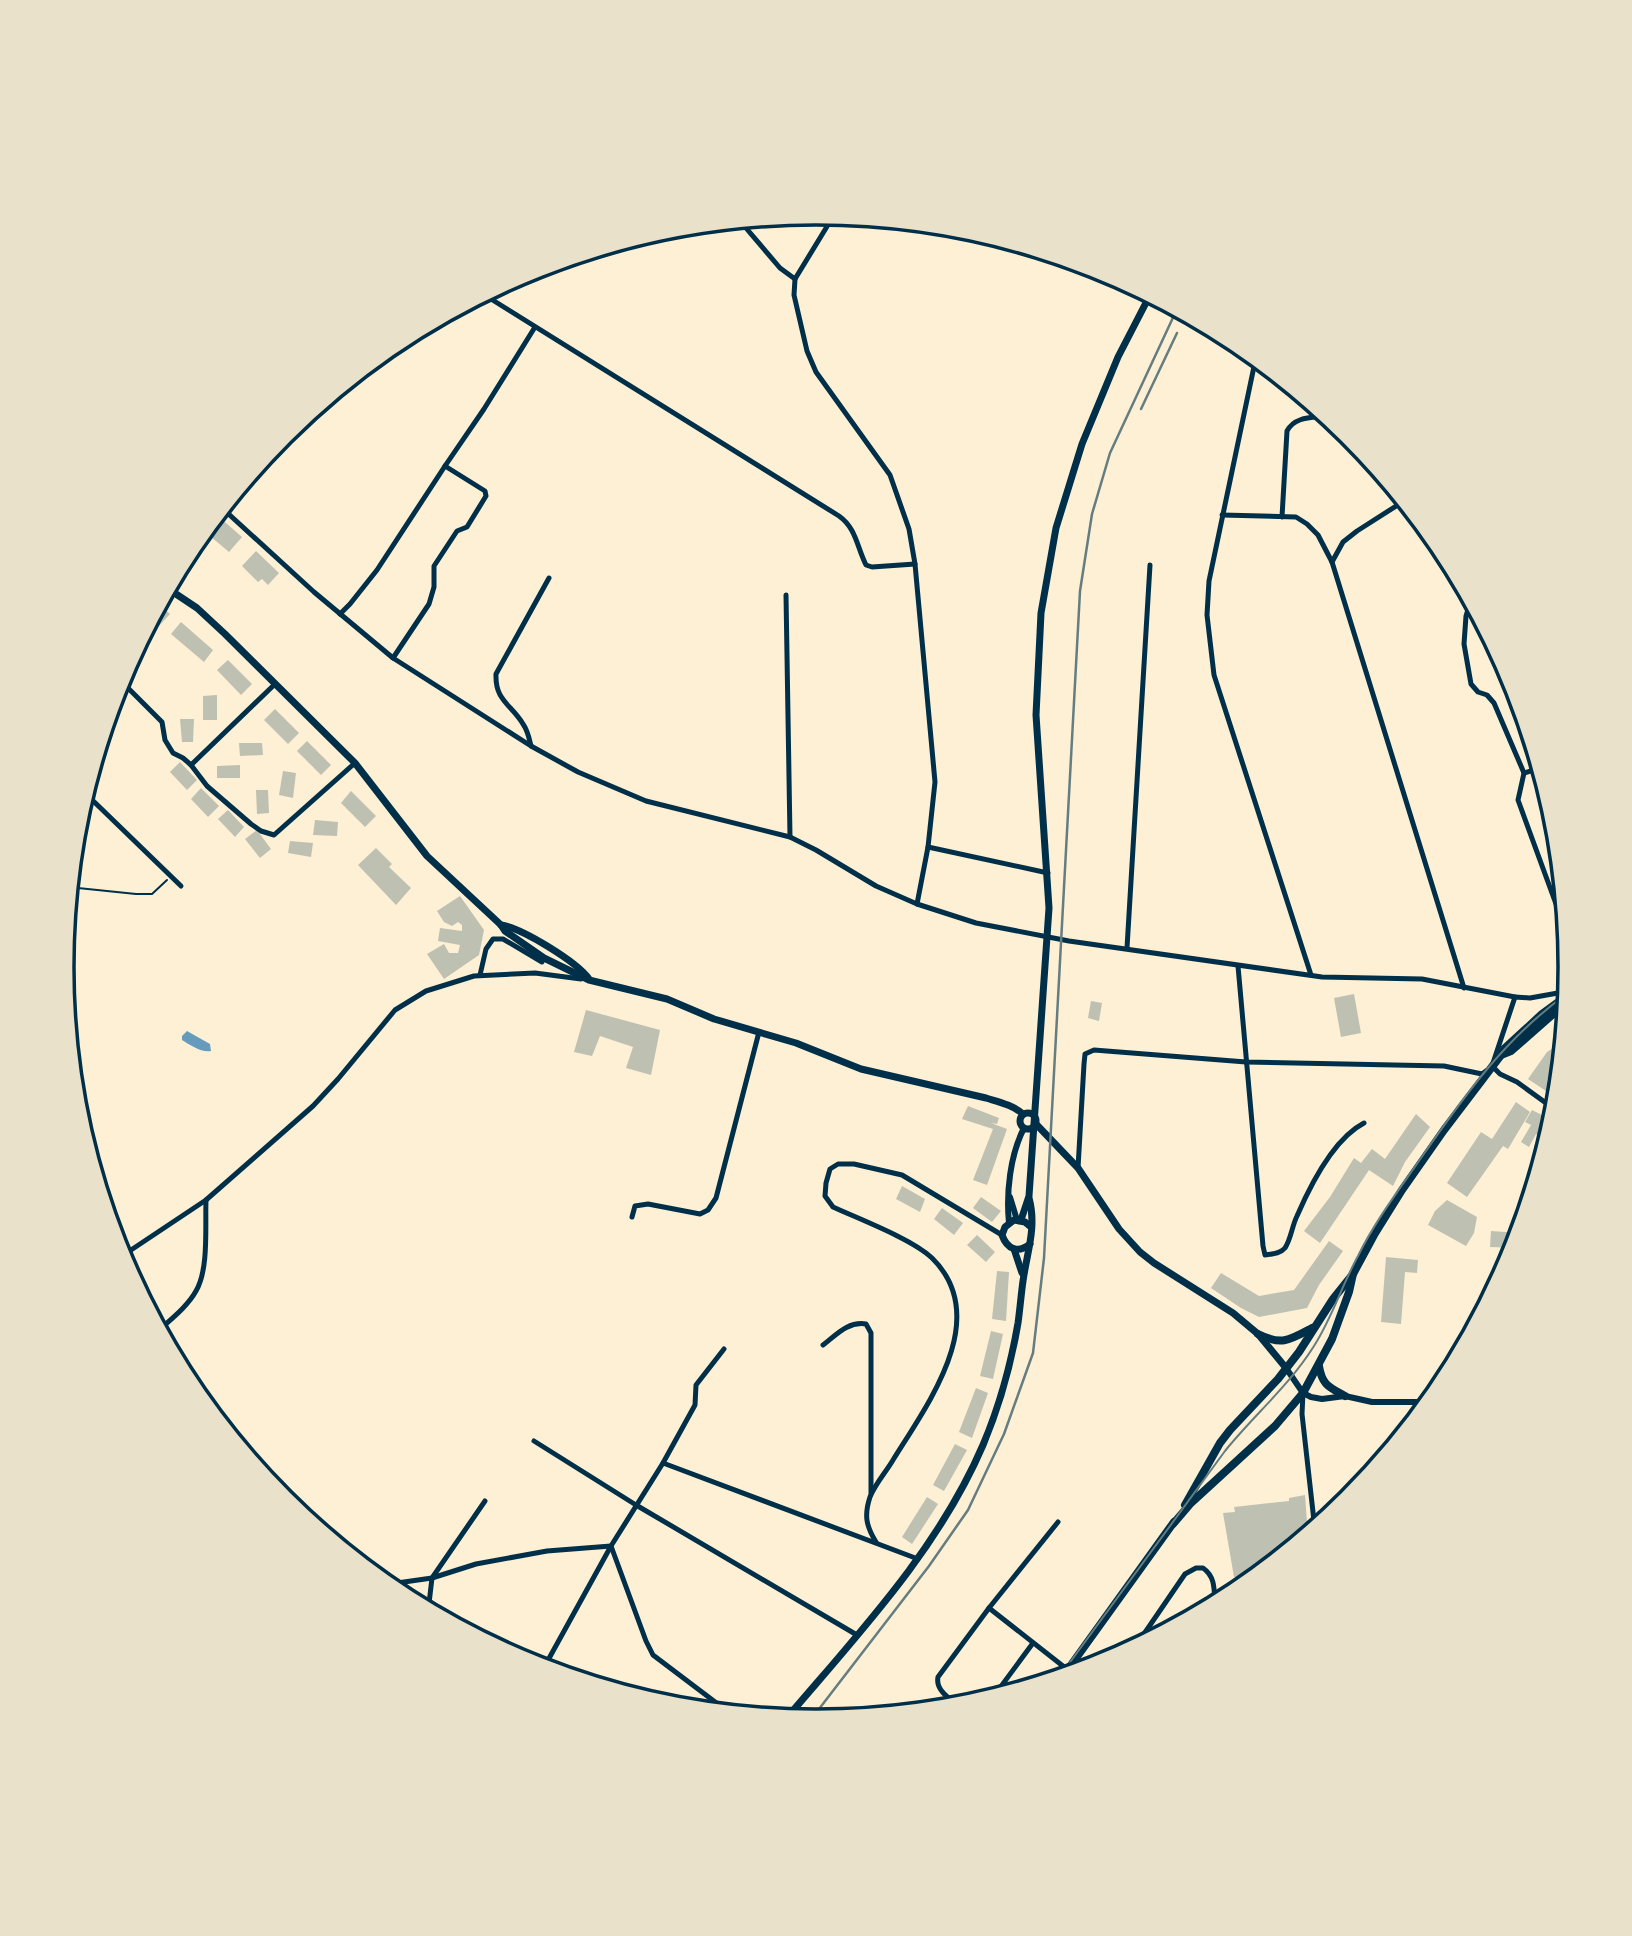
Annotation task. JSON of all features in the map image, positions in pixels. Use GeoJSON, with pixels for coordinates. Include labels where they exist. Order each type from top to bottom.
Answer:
{"type":"FeatureCollection","features":[{"type":"Feature","properties":{"kind":"main road"},"geometry":{"type":"LineString","coordinates":[[794,1710],[918,1559],[970,1472],[984,1443],[1009,1364],[1033,1236],[1029,1196],[1049,908],[1037,715],[1041,613],[1056,528],[1082,444],[1118,357],[1146,303]]}},
{"type":"Feature","properties":{"kind":"main road"},"geometry":{"type":"LineString","coordinates":[[175,593],[197,608],[355,763],[427,856],[505,931],[543,960],[589,980],[667,999],[714,1019],[796,1044],[861,1069],[986,1098],[1007,1104],[1023,1114]]}},
{"type":"Feature","properties":{"kind":"main road"},"geometry":{"type":"LineString","coordinates":[[501,925],[515,928],[571,962],[583,971],[589,980]]}},
{"type":"Feature","properties":{"kind":"main road"},"geometry":{"type":"LineString","coordinates":[[1502,1055],[1504,1049],[1523,1030],[1557,1002]]}},
{"type":"Feature","properties":{"kind":"main road"},"geometry":{"type":"LineString","coordinates":[[1072,1665],[1173,1524],[1230,1430],[1286,1368],[1353,1274],[1402,1190],[1490,1068],[1502,1055],[1511,1051],[1557,1011]]}},
{"type":"Feature","properties":{"kind":"main road"},"geometry":{"type":"LineString","coordinates":[[1023,1114],[1033,1114],[1036,1124],[1077,1168],[1119,1229],[1140,1252],[1233,1313],[1258,1334],[1286,1368]]}},
{"type":"Feature","properties":{"kind":"main road"},"geometry":{"type":"LineString","coordinates":[[1023,1114],[1020,1122],[1024,1128],[1030,1129],[1036,1124]]}},
{"type":"Feature","properties":{"kind":"main road"},"geometry":{"type":"LineString","coordinates":[[1019,1220],[1029,1196]]}},
{"type":"Feature","properties":{"kind":"main road"},"geometry":{"type":"LineString","coordinates":[[1030,1244],[1023,1249],[1014,1249],[1006,1244],[1002,1235],[1009,1223],[1019,1220],[1031,1227]]}},
{"type":"Feature","properties":{"kind":"main road"},"geometry":{"type":"LineString","coordinates":[[1014,1249],[1023,1281]]}},
{"type":"Feature","properties":{"kind":"main road"},"geometry":{"type":"LineString","coordinates":[[1173,1524],[1191,1503],[1275,1426],[1303,1393],[1336,1328],[1353,1274]]}},
{"type":"Feature","properties":{"kind":"main road"},"geometry":{"type":"LineString","coordinates":[[1258,1334],[1278,1342],[1314,1326]]}},
{"type":"Feature","properties":{"kind":"main road"},"geometry":{"type":"LineString","coordinates":[[1319,1366],[1326,1386],[1345,1396]]}},
{"type":"Feature","properties":{"kind":"street"},"geometry":{"type":"LineString","coordinates":[[828,225],[795,279],[794,295],[807,351],[816,372],[890,475],[909,529],[915,564],[935,782],[928,847],[917,904]]}},
{"type":"Feature","properties":{"kind":"street"},"geometry":{"type":"LineString","coordinates":[[747,229],[780,268],[795,279]]}},
{"type":"Feature","properties":{"kind":"street"},"geometry":{"type":"LineString","coordinates":[[493,300],[848,523],[866,565],[872,567],[915,564]]}},
{"type":"Feature","properties":{"kind":"street"},"geometry":{"type":"LineString","coordinates":[[340,614],[377,570],[536,327]]}},
{"type":"Feature","properties":{"kind":"street"},"geometry":{"type":"LineString","coordinates":[[1254,369],[1209,581],[1207,615],[1214,675],[1311,975]]}},
{"type":"Feature","properties":{"kind":"street"},"geometry":{"type":"LineString","coordinates":[[1283,517],[1287,432],[1291,425],[1299,420],[1314,418]]}},
{"type":"Feature","properties":{"kind":"street"},"geometry":{"type":"LineString","coordinates":[[393,658],[429,604],[434,587],[434,566],[457,531],[467,527],[486,496],[485,491],[444,466]]}},
{"type":"Feature","properties":{"kind":"street"},"geometry":{"type":"LineString","coordinates":[[1332,562],[1343,542],[1397,506]]}},
{"type":"Feature","properties":{"kind":"street"},"geometry":{"type":"LineString","coordinates":[[229,514],[393,658],[531,746],[578,772],[646,801],[790,837],[876,886],[917,904],[976,923],[1069,941],[1238,966],[1366,979],[1423,979],[1515,997],[1557,994]]}},
{"type":"Feature","properties":{"kind":"street"},"geometry":{"type":"LineString","coordinates":[[1222,515],[1296,517],[1318,536],[1332,562],[1464,988]]}},
{"type":"Feature","properties":{"kind":"street"},"geometry":{"type":"LineString","coordinates":[[1127,948],[1150,565]]}},
{"type":"Feature","properties":{"kind":"street"},"geometry":{"type":"LineString","coordinates":[[531,746],[528,732],[522,722],[495,687],[496,674],[549,578]]}},
{"type":"Feature","properties":{"kind":"street"},"geometry":{"type":"LineString","coordinates":[[786,595],[790,837]]}},
{"type":"Feature","properties":{"kind":"street"},"geometry":{"type":"LineString","coordinates":[[1467,612],[1464,645],[1471,684],[1478,692],[1487,695],[1494,704],[1524,773],[1518,800],[1555,902]]}},
{"type":"Feature","properties":{"kind":"street"},"geometry":{"type":"LineString","coordinates":[[191,765],[275,684]]}},
{"type":"Feature","properties":{"kind":"street"},"geometry":{"type":"LineString","coordinates":[[128,688],[162,722],[165,740],[173,753],[191,765],[207,786],[261,831],[274,835],[355,763]]}},
{"type":"Feature","properties":{"kind":"street"},"geometry":{"type":"LineString","coordinates":[[1524,773],[1531,771]]}},
{"type":"Feature","properties":{"kind":"street"},"geometry":{"type":"LineString","coordinates":[[93,800],[181,886]]}},
{"type":"Feature","properties":{"kind":"street"},"geometry":{"type":"LineString","coordinates":[[928,847],[1048,873]]}},
{"type":"Feature","properties":{"kind":"street"},"geometry":{"type":"LineString","coordinates":[[480,975],[486,949],[493,939],[503,939],[543,960],[535,973]]}},
{"type":"Feature","properties":{"kind":"street"},"geometry":{"type":"LineString","coordinates":[[1238,966],[1265,1255],[1277,1253],[1285,1247],[1296,1217],[1324,1164],[1340,1142],[1364,1123]]}},
{"type":"Feature","properties":{"kind":"street"},"geometry":{"type":"LineString","coordinates":[[129,1250],[206,1200],[313,1105],[395,1010],[426,991],[480,975],[535,973],[589,980]]}},
{"type":"Feature","properties":{"kind":"street"},"geometry":{"type":"LineString","coordinates":[[1077,1168],[1085,1055],[1094,1050],[1246,1062],[1444,1066],[1482,1074],[1490,1068],[1515,997]]}},
{"type":"Feature","properties":{"kind":"street"},"geometry":{"type":"LineString","coordinates":[[632,1217],[635,1206],[648,1204],[700,1214],[708,1210],[716,1198],[759,1032]]}},
{"type":"Feature","properties":{"kind":"street"},"geometry":{"type":"LineString","coordinates":[[1490,1068],[1517,1082],[1546,1103]]}},
{"type":"Feature","properties":{"kind":"street"},"geometry":{"type":"LineString","coordinates":[[1009,1223],[1010,1182],[1015,1153],[1024,1128]]}},
{"type":"Feature","properties":{"kind":"street"},"geometry":{"type":"LineString","coordinates":[[871,1496],[937,1390],[949,1361],[956,1329],[956,1305],[946,1274],[930,1256],[904,1240],[833,1207],[825,1196],[825,1184],[830,1169],[838,1164],[854,1164],[902,1175],[1002,1235]]}},
{"type":"Feature","properties":{"kind":"street"},"geometry":{"type":"LineString","coordinates":[[1010,1195],[1019,1220]]}},
{"type":"Feature","properties":{"kind":"street"},"geometry":{"type":"LineString","coordinates":[[165,1324],[196,1291],[203,1271],[206,1200]]}},
{"type":"Feature","properties":{"kind":"street"},"geometry":{"type":"LineString","coordinates":[[823,1345],[846,1327],[858,1322],[866,1324],[871,1334],[871,1496],[867,1526],[876,1542]]}},
{"type":"Feature","properties":{"kind":"street"},"geometry":{"type":"LineString","coordinates":[[548,1660],[611,1546],[663,1463],[695,1405],[696,1385],[724,1349]]}},
{"type":"Feature","properties":{"kind":"street"},"geometry":{"type":"LineString","coordinates":[[1286,1368],[1303,1393],[1322,1399],[1345,1396],[1372,1402],[1418,1402]]}},
{"type":"Feature","properties":{"kind":"street"},"geometry":{"type":"LineString","coordinates":[[1303,1393],[1302,1414],[1314,1519]]}},
{"type":"Feature","properties":{"kind":"street"},"geometry":{"type":"LineString","coordinates":[[534,1441],[636,1505],[857,1635]]}},
{"type":"Feature","properties":{"kind":"street"},"geometry":{"type":"LineString","coordinates":[[663,1463],[918,1559]]}},
{"type":"Feature","properties":{"kind":"street"},"geometry":{"type":"LineString","coordinates":[[429,1601],[432,1578],[485,1501]]}},
{"type":"Feature","properties":{"kind":"street"},"geometry":{"type":"LineString","coordinates":[[949,1698],[939,1688],[938,1677],[1058,1522]]}},
{"type":"Feature","properties":{"kind":"street"},"geometry":{"type":"LineString","coordinates":[[400,1583],[432,1578],[476,1564],[536,1553],[611,1546]]}},
{"type":"Feature","properties":{"kind":"street"},"geometry":{"type":"LineString","coordinates":[[611,1546],[653,1655],[717,1704]]}},
{"type":"Feature","properties":{"kind":"street"},"geometry":{"type":"LineString","coordinates":[[1144,1634],[1185,1574],[1196,1568],[1209,1572],[1213,1580],[1214,1594]]}},
{"type":"Feature","properties":{"kind":"street"},"geometry":{"type":"LineString","coordinates":[[989,1608],[1065,1667]]}},
{"type":"Feature","properties":{"kind":"street"},"geometry":{"type":"LineString","coordinates":[[1001,1687],[1033,1643]]}},
{"type":"Feature","properties":{"kind":"path"},"geometry":{"type":"LineString","coordinates":[[78,888],[152,894],[171,876]]}},
{"type":"Feature","properties":{"kind":"water"},"geometry":{"type":"Polygon","coordinates":[[[187,1031],[210,1044],[211,1051],[200,1050],[182,1040],[187,1031]]]}},
{"type":"Feature","properties":{"kind":"building"},"geometry":{"type":"Polygon","coordinates":[[[224,521],[242,537],[229,552],[212,537],[224,521]]]}},
{"type":"Feature","properties":{"kind":"building"},"geometry":{"type":"Polygon","coordinates":[[[256,551],[279,573],[268,585],[262,579],[258,582],[242,566],[256,551]]]}},
{"type":"Feature","properties":{"kind":"building"},"geometry":{"type":"Polygon","coordinates":[[[166,610],[170,614],[156,630],[166,610]]]}},
{"type":"Feature","properties":{"kind":"building"},"geometry":{"type":"Polygon","coordinates":[[[181,622],[213,650],[204,662],[171,634],[181,622]]]}},
{"type":"Feature","properties":{"kind":"building"},"geometry":{"type":"Polygon","coordinates":[[[228,660],[252,684],[241,695],[217,670],[228,660]]]}},
{"type":"Feature","properties":{"kind":"building"},"geometry":{"type":"Polygon","coordinates":[[[217,695],[217,720],[203,720],[203,696],[217,695]]]}},
{"type":"Feature","properties":{"kind":"building"},"geometry":{"type":"Polygon","coordinates":[[[275,709],[299,733],[288,744],[264,720],[275,709]]]}},
{"type":"Feature","properties":{"kind":"building"},"geometry":{"type":"Polygon","coordinates":[[[180,719],[194,719],[193,742],[182,742],[180,719]]]}},
{"type":"Feature","properties":{"kind":"building"},"geometry":{"type":"Polygon","coordinates":[[[307,741],[331,765],[321,775],[297,751],[307,741]]]}},
{"type":"Feature","properties":{"kind":"building"},"geometry":{"type":"Polygon","coordinates":[[[239,743],[262,743],[263,755],[240,756],[239,743]]]}},
{"type":"Feature","properties":{"kind":"building"},"geometry":{"type":"Polygon","coordinates":[[[180,762],[197,780],[187,790],[170,772],[180,762]]]}},
{"type":"Feature","properties":{"kind":"building"},"geometry":{"type":"Polygon","coordinates":[[[240,765],[240,778],[217,778],[217,766],[240,765]]]}},
{"type":"Feature","properties":{"kind":"building"},"geometry":{"type":"Polygon","coordinates":[[[283,771],[296,773],[293,798],[279,795],[283,771]]]}},
{"type":"Feature","properties":{"kind":"building"},"geometry":{"type":"Polygon","coordinates":[[[201,788],[219,806],[208,817],[191,799],[201,788]]]}},
{"type":"Feature","properties":{"kind":"building"},"geometry":{"type":"Polygon","coordinates":[[[256,790],[268,790],[269,813],[257,814],[256,790]]]}},
{"type":"Feature","properties":{"kind":"building"},"geometry":{"type":"Polygon","coordinates":[[[351,791],[376,816],[365,827],[341,803],[351,791]]]}},
{"type":"Feature","properties":{"kind":"building"},"geometry":{"type":"Polygon","coordinates":[[[228,810],[244,827],[235,837],[218,819],[228,810]]]}},
{"type":"Feature","properties":{"kind":"building"},"geometry":{"type":"Polygon","coordinates":[[[315,820],[338,822],[337,836],[313,835],[315,820]]]}},
{"type":"Feature","properties":{"kind":"building"},"geometry":{"type":"Polygon","coordinates":[[[257,830],[271,849],[260,858],[245,839],[257,830]]]}},
{"type":"Feature","properties":{"kind":"building"},"geometry":{"type":"Polygon","coordinates":[[[290,841],[313,843],[311,857],[288,853],[290,841]]]}},
{"type":"Feature","properties":{"kind":"building"},"geometry":{"type":"Polygon","coordinates":[[[376,848],[392,864],[389,867],[411,888],[396,905],[358,865],[376,848]]]}},
{"type":"Feature","properties":{"kind":"building"},"geometry":{"type":"Polygon","coordinates":[[[460,896],[484,930],[479,955],[444,979],[427,954],[444,944],[449,953],[458,953],[460,945],[438,941],[440,928],[462,931],[462,925],[458,922],[452,926],[444,922],[437,911],[460,896]]]}},
{"type":"Feature","properties":{"kind":"building"},"geometry":{"type":"Polygon","coordinates":[[[1354,994],[1361,1033],[1341,1037],[1334,998],[1354,994]]]}},
{"type":"Feature","properties":{"kind":"building"},"geometry":{"type":"Polygon","coordinates":[[[1091,1001],[1102,1003],[1099,1021],[1088,1018],[1091,1001]]]}},
{"type":"Feature","properties":{"kind":"building"},"geometry":{"type":"Polygon","coordinates":[[[586,1010],[660,1030],[651,1075],[626,1068],[633,1047],[600,1036],[592,1056],[574,1052],[586,1010]]]}},
{"type":"Feature","properties":{"kind":"building"},"geometry":{"type":"Polygon","coordinates":[[[1554,1048],[1548,1092],[1528,1079],[1547,1052],[1554,1048]]]}},
{"type":"Feature","properties":{"kind":"building"},"geometry":{"type":"Polygon","coordinates":[[[1516,1102],[1530,1112],[1508,1149],[1503,1146],[1467,1197],[1447,1183],[1481,1132],[1492,1139],[1516,1102]]]}},
{"type":"Feature","properties":{"kind":"building"},"geometry":{"type":"Polygon","coordinates":[[[968,1106],[999,1118],[997,1124],[991,1123],[1007,1129],[987,1185],[973,1180],[993,1129],[962,1119],[968,1106]]]}},
{"type":"Feature","properties":{"kind":"building"},"geometry":{"type":"Polygon","coordinates":[[[1532,1110],[1543,1116],[1539,1136],[1536,1134],[1529,1147],[1521,1142],[1531,1125],[1525,1122],[1532,1110]]]}},
{"type":"Feature","properties":{"kind":"building"},"geometry":{"type":"Polygon","coordinates":[[[1416,1114],[1430,1127],[1405,1162],[1393,1186],[1369,1170],[1320,1243],[1304,1231],[1330,1197],[1354,1158],[1361,1163],[1372,1149],[1385,1159],[1416,1114]]]}},
{"type":"Feature","properties":{"kind":"building"},"geometry":{"type":"Polygon","coordinates":[[[902,1186],[925,1199],[920,1212],[896,1199],[902,1186]]]}},
{"type":"Feature","properties":{"kind":"building"},"geometry":{"type":"Polygon","coordinates":[[[981,1197],[1001,1211],[992,1222],[973,1208],[981,1197]]]}},
{"type":"Feature","properties":{"kind":"building"},"geometry":{"type":"Polygon","coordinates":[[[1447,1200],[1477,1217],[1474,1233],[1466,1246],[1428,1225],[1435,1211],[1447,1200]]]}},
{"type":"Feature","properties":{"kind":"building"},"geometry":{"type":"Polygon","coordinates":[[[942,1208],[963,1223],[954,1235],[934,1219],[942,1208]]]}},
{"type":"Feature","properties":{"kind":"building"},"geometry":{"type":"Polygon","coordinates":[[[1491,1231],[1509,1232],[1504,1248],[1490,1247],[1491,1231]]]}},
{"type":"Feature","properties":{"kind":"building"},"geometry":{"type":"Polygon","coordinates":[[[977,1235],[995,1252],[986,1262],[967,1245],[977,1235]]]}},
{"type":"Feature","properties":{"kind":"building"},"geometry":{"type":"Polygon","coordinates":[[[1329,1241],[1343,1251],[1319,1285],[1307,1308],[1259,1317],[1211,1288],[1221,1273],[1259,1296],[1294,1290],[1329,1241]]]}},
{"type":"Feature","properties":{"kind":"building"},"geometry":{"type":"Polygon","coordinates":[[[1386,1257],[1418,1260],[1417,1273],[1405,1272],[1401,1324],[1381,1322],[1386,1257]]]}},
{"type":"Feature","properties":{"kind":"building"},"geometry":{"type":"Polygon","coordinates":[[[997,1271],[1009,1272],[1006,1321],[992,1319],[997,1271]]]}},
{"type":"Feature","properties":{"kind":"building"},"geometry":{"type":"Polygon","coordinates":[[[991,1331],[1003,1334],[993,1379],[980,1376],[991,1331]]]}},
{"type":"Feature","properties":{"kind":"building"},"geometry":{"type":"Polygon","coordinates":[[[976,1388],[988,1393],[972,1438],[959,1432],[976,1388]]]}},
{"type":"Feature","properties":{"kind":"building"},"geometry":{"type":"Polygon","coordinates":[[[955,1444],[967,1450],[944,1491],[933,1485],[955,1444]]]}},
{"type":"Feature","properties":{"kind":"building"},"geometry":{"type":"Polygon","coordinates":[[[1305,1495],[1307,1525],[1241,1576],[1234,1577],[1223,1513],[1235,1512],[1234,1507],[1289,1501],[1289,1498],[1305,1495]]]}},
{"type":"Feature","properties":{"kind":"building"},"geometry":{"type":"Polygon","coordinates":[[[927,1497],[938,1504],[912,1544],[902,1537],[927,1497]]]}},
{"type":"Feature","properties":{"kind":"tram line"},"geometry":{"type":"LineString","coordinates":[[1067,1667],[1225,1451],[1304,1361],[1326,1324],[1372,1230],[1453,1112],[1506,1048],[1557,1001]]}},
{"type":"Feature","properties":{"kind":"railway"},"geometry":{"type":"LineString","coordinates":[[818,1710],[929,1566],[968,1510],[1004,1434],[1033,1353],[1044,1258],[1080,591],[1092,514],[1110,453],[1173,318]]}},
{"type":"Feature","properties":{"kind":"railway"},"geometry":{"type":"LineString","coordinates":[[1141,409],[1177,333]]}}]}
